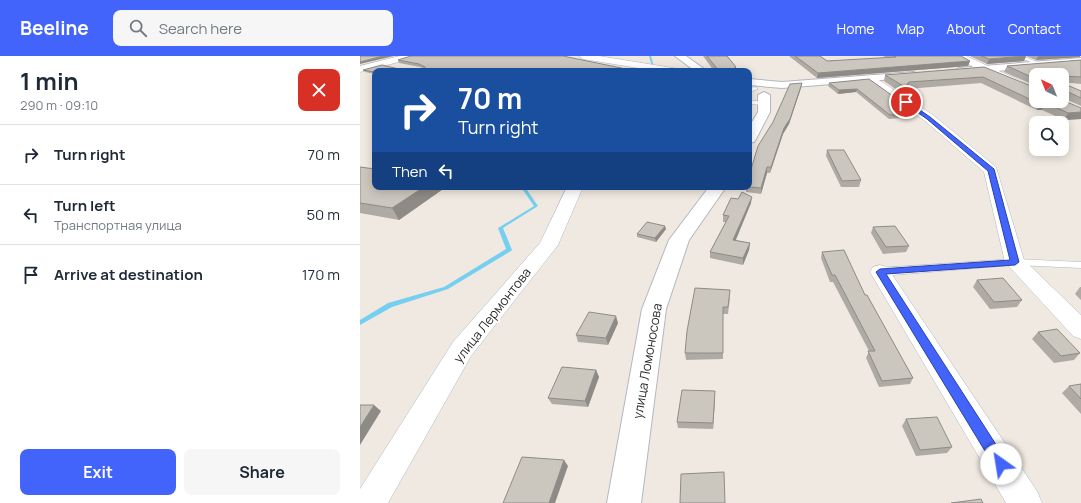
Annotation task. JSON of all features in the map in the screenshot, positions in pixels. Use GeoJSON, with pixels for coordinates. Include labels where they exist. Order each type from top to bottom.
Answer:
{"type":"FeatureCollection","features":[{"type":"Feature","properties":{"kind":"main road"},"geometry":{"type":"LineString","coordinates":[[680,56],[697,68]]}},
{"type":"Feature","properties":{"kind":"main road"},"geometry":{"type":"LineString","coordinates":[[945,72],[1081,61]]}},
{"type":"Feature","properties":{"kind":"main road"},"geometry":{"type":"LineString","coordinates":[[754,91],[782,85],[923,74]]}},
{"type":"Feature","properties":{"kind":"main road"},"geometry":{"type":"LineString","coordinates":[[754,91],[782,85]]}},
{"type":"Feature","properties":{"kind":"main road"},"geometry":{"type":"LineString","coordinates":[[752,134],[760,121],[754,91]]}},
{"type":"Feature","properties":{"kind":"main road","name":"улица Ломоносова"},"geometry":{"type":"LineString","coordinates":[[624,503],[654,309],[679,240],[716,190]]}},
{"type":"Feature","properties":{"kind":"street"},"geometry":{"type":"LineString","coordinates":[[360,69],[378,63],[411,56]]}},
{"type":"Feature","properties":{"kind":"street"},"geometry":{"type":"LineString","coordinates":[[583,56],[632,60],[662,68]]}},
{"type":"Feature","properties":{"kind":"street"},"geometry":{"type":"LineString","coordinates":[[959,56],[982,69],[1029,89]]}},
{"type":"Feature","properties":{"kind":"street"},"geometry":{"type":"LineString","coordinates":[[378,63],[406,68]]}},
{"type":"Feature","properties":{"kind":"street"},"geometry":{"type":"LineString","coordinates":[[676,68],[688,63]]}},
{"type":"Feature","properties":{"kind":"street"},"geometry":{"type":"LineString","coordinates":[[871,78],[928,118],[991,170],[1015,262],[1081,330]]}},
{"type":"Feature","properties":{"kind":"street","name":"улица Лермонтова"},"geometry":{"type":"LineString","coordinates":[[370,503],[462,349],[548,246],[574,190]]}},
{"type":"Feature","properties":{"kind":"street"},"geometry":{"type":"LineString","coordinates":[[880,272],[1025,503]]}},
{"type":"Feature","properties":{"kind":"lane"},"geometry":{"type":"LineString","coordinates":[[1018,56],[1040,64]]}},
{"type":"Feature","properties":{"kind":"lane"},"geometry":{"type":"LineString","coordinates":[[880,272],[1015,262],[1081,265]]}},
{"type":"Feature","properties":{"kind":"building"},"geometry":{"type":"Polygon","coordinates":[[[360,56],[383,56],[360,62],[360,56]]]}},
{"type":"Feature","properties":{"kind":"building"},"geometry":{"type":"Polygon","coordinates":[[[411,56],[563,56],[621,68],[425,68],[419,64],[398,60],[411,56]]]}},
{"type":"Feature","properties":{"kind":"building"},"geometry":{"type":"Polygon","coordinates":[[[707,56],[727,56],[736,67],[734,68],[717,68],[707,56]]]}},
{"type":"Feature","properties":{"kind":"building"},"geometry":{"type":"Polygon","coordinates":[[[795,56],[820,56],[827,61],[896,57],[894,56],[961,56],[970,61],[818,73],[795,56]]]}},
{"type":"Feature","properties":{"kind":"building"},"geometry":{"type":"Polygon","coordinates":[[[981,56],[1026,56],[989,59],[981,56]]]}},
{"type":"Feature","properties":{"kind":"building"},"geometry":{"type":"Polygon","coordinates":[[[1081,60],[1081,77],[1069,76],[1069,68],[1029,68],[1029,76],[1007,66],[1081,60]]]}},
{"type":"Feature","properties":{"kind":"building"},"geometry":{"type":"Polygon","coordinates":[[[382,65],[395,68],[372,68],[372,72],[363,70],[382,65]]]}},
{"type":"Feature","properties":{"kind":"building"},"geometry":{"type":"Polygon","coordinates":[[[984,67],[1029,85],[1029,99],[983,77],[909,82],[905,87],[885,75],[984,67]]]}},
{"type":"Feature","properties":{"kind":"building"},"geometry":{"type":"Polygon","coordinates":[[[869,79],[897,99],[896,101],[911,114],[890,115],[857,89],[839,90],[829,83],[869,79]]]}},
{"type":"Feature","properties":{"kind":"building"},"geometry":{"type":"Polygon","coordinates":[[[802,83],[790,119],[784,128],[771,167],[767,167],[761,188],[752,187],[752,166],[758,146],[773,122],[790,84],[802,83]]]}},
{"type":"Feature","properties":{"kind":"building"},"geometry":{"type":"Polygon","coordinates":[[[1069,86],[1081,91],[1081,98],[1069,92],[1069,86]]]}},
{"type":"Feature","properties":{"kind":"building"},"geometry":{"type":"Polygon","coordinates":[[[1069,103],[1081,108],[1081,112],[1068,113],[1057,108],[1069,108],[1069,103]]]}},
{"type":"Feature","properties":{"kind":"building"},"geometry":{"type":"Polygon","coordinates":[[[827,150],[844,150],[861,180],[842,181],[827,150]]]}},
{"type":"Feature","properties":{"kind":"building"},"geometry":{"type":"Polygon","coordinates":[[[360,167],[372,169],[372,190],[419,190],[392,208],[360,203],[360,167]]]}},
{"type":"Feature","properties":{"kind":"building"},"geometry":{"type":"Polygon","coordinates":[[[742,192],[752,197],[733,240],[750,243],[743,258],[710,252],[729,216],[723,215],[731,198],[738,199],[742,192]]]}},
{"type":"Feature","properties":{"kind":"building"},"geometry":{"type":"Polygon","coordinates":[[[647,222],[665,226],[655,238],[637,234],[647,222]]]}},
{"type":"Feature","properties":{"kind":"building"},"geometry":{"type":"Polygon","coordinates":[[[895,226],[909,246],[886,247],[873,227],[895,226]]]}},
{"type":"Feature","properties":{"kind":"building"},"geometry":{"type":"Polygon","coordinates":[[[844,250],[865,295],[867,295],[913,378],[882,381],[868,351],[875,351],[835,275],[832,275],[822,252],[844,250]]]}},
{"type":"Feature","properties":{"kind":"building"},"geometry":{"type":"Polygon","coordinates":[[[1003,278],[1022,300],[994,302],[977,280],[1003,278]]]}},
{"type":"Feature","properties":{"kind":"building"},"geometry":{"type":"Polygon","coordinates":[[[695,288],[730,290],[728,307],[723,307],[723,353],[685,353],[687,331],[695,288]]]}},
{"type":"Feature","properties":{"kind":"building"},"geometry":{"type":"Polygon","coordinates":[[[589,312],[616,316],[606,338],[576,335],[589,312]]]}},
{"type":"Feature","properties":{"kind":"building"},"geometry":{"type":"Polygon","coordinates":[[[1057,329],[1080,353],[1061,356],[1038,332],[1057,329]]]}},
{"type":"Feature","properties":{"kind":"building"},"geometry":{"type":"Polygon","coordinates":[[[562,367],[596,370],[585,401],[548,398],[562,367]]]}},
{"type":"Feature","properties":{"kind":"building"},"geometry":{"type":"Polygon","coordinates":[[[1081,384],[1081,399],[1069,386],[1081,384]]]}},
{"type":"Feature","properties":{"kind":"building"},"geometry":{"type":"Polygon","coordinates":[[[682,390],[715,391],[713,423],[677,422],[682,390]]]}},
{"type":"Feature","properties":{"kind":"building"},"geometry":{"type":"Polygon","coordinates":[[[360,405],[374,405],[360,427],[360,405]]]}},
{"type":"Feature","properties":{"kind":"building"},"geometry":{"type":"Polygon","coordinates":[[[937,417],[952,447],[920,450],[906,419],[937,417]]]}},
{"type":"Feature","properties":{"kind":"building"},"geometry":{"type":"Polygon","coordinates":[[[522,457],[564,460],[549,503],[503,503],[522,457]]]}},
{"type":"Feature","properties":{"kind":"building"},"geometry":{"type":"Polygon","coordinates":[[[724,472],[725,503],[680,503],[681,474],[724,472]]]}},
{"type":"Feature","properties":{"kind":"building"},"geometry":{"type":"Polygon","coordinates":[[[981,499],[983,503],[951,503],[981,499]]]}},
{"type":"Feature","properties":{"kind":"waterway"},"geometry":{"type":"LineString","coordinates":[[650,56],[653,66]]}},
{"type":"Feature","properties":{"kind":"waterway"},"geometry":{"type":"LineString","coordinates":[[360,323],[390,305],[446,288],[509,250],[500,228],[536,206],[525,190]]}},
{"type":"Feature","properties":{"kind":"route"},"geometry":{"type":"LineString","coordinates":[[906,102],[928,118],[991,170],[1015,262],[880,272],[1001,464]]}}]}
